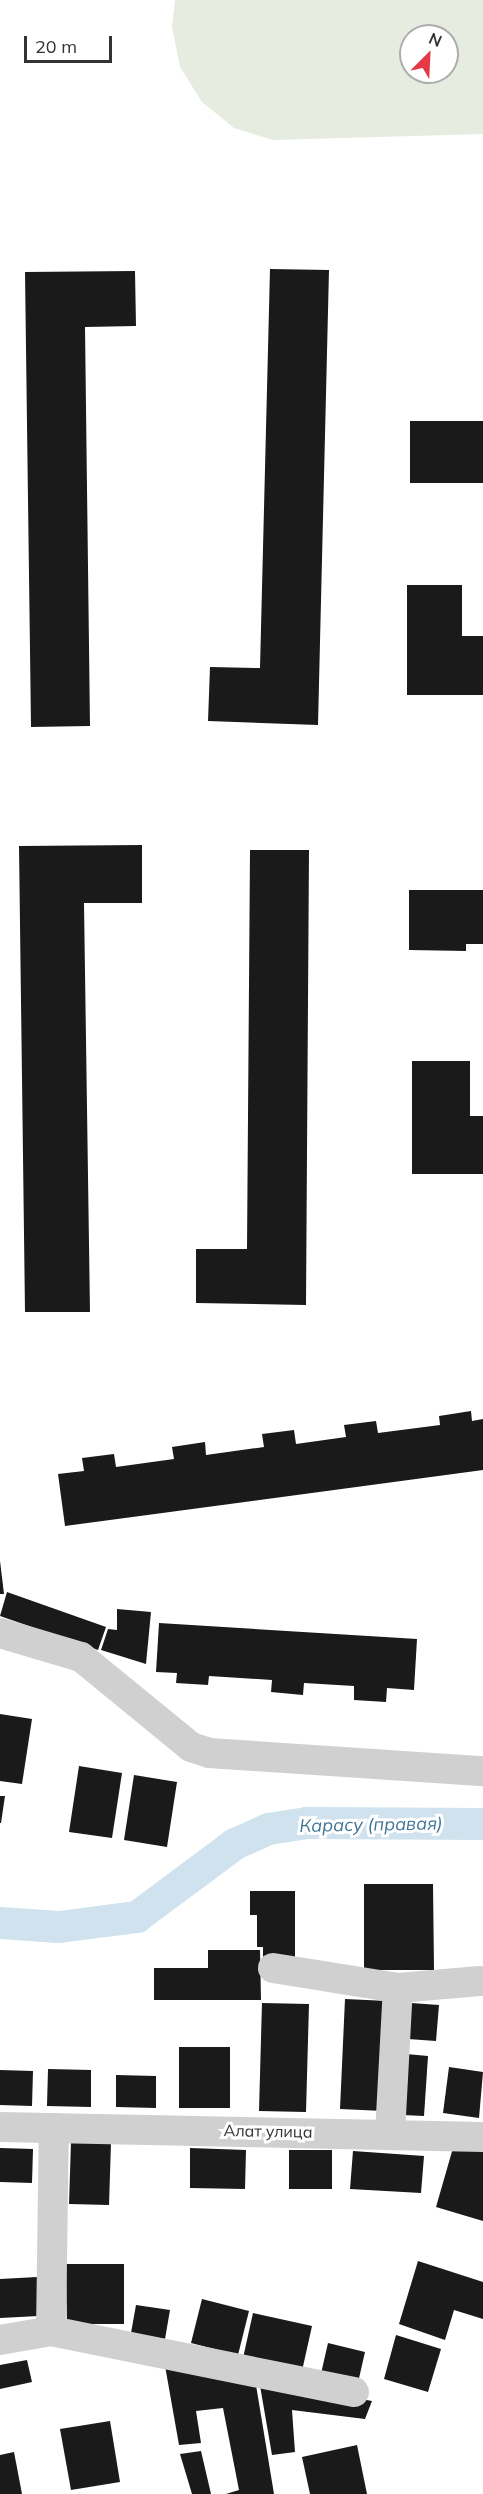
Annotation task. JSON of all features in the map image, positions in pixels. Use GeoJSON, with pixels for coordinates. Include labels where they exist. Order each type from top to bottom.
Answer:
{"type":"FeatureCollection","features":[{"type":"Feature","properties":{"kind":"street"},"geometry":{"type":"LineString","coordinates":[[0,1633],[81,1657],[191,1747],[209,1753],[483,1771]]}},
{"type":"Feature","properties":{"kind":"street"},"geometry":{"type":"LineString","coordinates":[[273,1968],[398,1988],[480,1982]]}},
{"type":"Feature","properties":{"kind":"street"},"geometry":{"type":"LineString","coordinates":[[390,2134],[398,1988]]}},
{"type":"Feature","properties":{"kind":"street","name":"Алат улица"},"geometry":{"type":"LineString","coordinates":[[0,2127],[390,2134],[483,2138]]}},
{"type":"Feature","properties":{"kind":"street"},"geometry":{"type":"LineString","coordinates":[[51,2331],[54,2128]]}},
{"type":"Feature","properties":{"kind":"street"},"geometry":{"type":"LineString","coordinates":[[0,2340],[51,2331],[354,2392]]}},
{"type":"Feature","properties":{"kind":"shaded area"},"geometry":{"type":"Polygon","coordinates":[[[175,0],[483,0],[483,134],[273,140],[234,128],[202,102],[180,67],[172,27],[175,0]]]}},
{"type":"Feature","properties":{"kind":"building"},"geometry":{"type":"Polygon","coordinates":[[[270,269],[329,270],[318,725],[208,721],[210,667],[260,668],[270,269]]]}},
{"type":"Feature","properties":{"kind":"building"},"geometry":{"type":"Polygon","coordinates":[[[135,271],[136,326],[85,327],[90,726],[31,727],[25,272],[135,271]]]}},
{"type":"Feature","properties":{"kind":"building"},"geometry":{"type":"Polygon","coordinates":[[[410,421],[483,421],[483,483],[410,483],[410,421]]]}},
{"type":"Feature","properties":{"kind":"building"},"geometry":{"type":"Polygon","coordinates":[[[407,585],[462,585],[462,636],[483,636],[483,695],[407,695],[407,585]]]}},
{"type":"Feature","properties":{"kind":"building"},"geometry":{"type":"Polygon","coordinates":[[[142,845],[142,903],[84,903],[90,1312],[25,1312],[19,846],[142,845]]]}},
{"type":"Feature","properties":{"kind":"building"},"geometry":{"type":"Polygon","coordinates":[[[250,850],[309,850],[306,1305],[196,1303],[196,1249],[247,1249],[250,850]]]}},
{"type":"Feature","properties":{"kind":"building"},"geometry":{"type":"Polygon","coordinates":[[[409,890],[483,890],[483,944],[466,944],[466,951],[409,950],[409,890]]]}},
{"type":"Feature","properties":{"kind":"building"},"geometry":{"type":"Polygon","coordinates":[[[412,1061],[470,1061],[470,1116],[483,1116],[483,1174],[412,1174],[412,1061]]]}},
{"type":"Feature","properties":{"kind":"building"},"geometry":{"type":"Polygon","coordinates":[[[471,1411],[472,1421],[483,1419],[483,1470],[65,1526],[58,1474],[84,1471],[82,1458],[114,1454],[116,1467],[174,1459],[172,1447],[205,1442],[206,1455],[264,1447],[262,1434],[294,1430],[296,1444],[346,1437],[344,1425],[376,1421],[378,1433],[440,1425],[439,1416],[471,1411]]]}},
{"type":"Feature","properties":{"kind":"building"},"geometry":{"type":"Polygon","coordinates":[[[0,1561],[4,1594],[0,1594],[0,1561]]]}},
{"type":"Feature","properties":{"kind":"building"},"geometry":{"type":"Polygon","coordinates":[[[7,1592],[106,1627],[98,1650],[0,1616],[7,1592]]]}},
{"type":"Feature","properties":{"kind":"building"},"geometry":{"type":"Polygon","coordinates":[[[117,1609],[151,1612],[146,1664],[101,1650],[108,1629],[117,1630],[117,1609]]]}},
{"type":"Feature","properties":{"kind":"building"},"geometry":{"type":"Polygon","coordinates":[[[159,1623],[417,1639],[414,1690],[387,1688],[386,1702],[354,1700],[354,1686],[304,1683],[303,1695],[271,1692],[272,1680],[209,1676],[208,1685],[176,1683],[177,1673],[156,1672],[159,1623]]]}},
{"type":"Feature","properties":{"kind":"building"},"geometry":{"type":"Polygon","coordinates":[[[0,1714],[32,1719],[22,1784],[0,1781],[0,1714]]]}},
{"type":"Feature","properties":{"kind":"building"},"geometry":{"type":"Polygon","coordinates":[[[79,1766],[122,1773],[112,1838],[69,1832],[79,1766]]]}},
{"type":"Feature","properties":{"kind":"building"},"geometry":{"type":"Polygon","coordinates":[[[134,1775],[177,1782],[167,1847],[124,1840],[134,1775]]]}},
{"type":"Feature","properties":{"kind":"building"},"geometry":{"type":"Polygon","coordinates":[[[0,1796],[5,1796],[1,1823],[0,1823],[0,1796]]]}},
{"type":"Feature","properties":{"kind":"building"},"geometry":{"type":"Polygon","coordinates":[[[364,1884],[433,1884],[434,1970],[364,1970],[364,1884]]]}},
{"type":"Feature","properties":{"kind":"building"},"geometry":{"type":"Polygon","coordinates":[[[250,1891],[295,1891],[295,1961],[263,1961],[263,1947],[257,1947],[257,1915],[250,1915],[250,1891]]]}},
{"type":"Feature","properties":{"kind":"building"},"geometry":{"type":"Polygon","coordinates":[[[208,1950],[260,1950],[261,2000],[154,2000],[154,1968],[208,1968],[208,1950]]]}},
{"type":"Feature","properties":{"kind":"building"},"geometry":{"type":"Polygon","coordinates":[[[345,1999],[388,2001],[383,2111],[340,2109],[345,1999]]]}},
{"type":"Feature","properties":{"kind":"building"},"geometry":{"type":"Polygon","coordinates":[[[262,2003],[309,2004],[306,2112],[259,2111],[262,2003]]]}},
{"type":"Feature","properties":{"kind":"building"},"geometry":{"type":"Polygon","coordinates":[[[411,2003],[439,2005],[436,2041],[408,2039],[411,2003]]]}},
{"type":"Feature","properties":{"kind":"building"},"geometry":{"type":"Polygon","coordinates":[[[179,2047],[230,2047],[230,2108],[179,2108],[179,2047]]]}},
{"type":"Feature","properties":{"kind":"building"},"geometry":{"type":"Polygon","coordinates":[[[406,2054],[428,2056],[424,2116],[403,2115],[406,2054]]]}},
{"type":"Feature","properties":{"kind":"building"},"geometry":{"type":"Polygon","coordinates":[[[449,2067],[483,2072],[479,2118],[443,2113],[449,2067]]]}},
{"type":"Feature","properties":{"kind":"building"},"geometry":{"type":"Polygon","coordinates":[[[48,2069],[91,2070],[91,2107],[47,2106],[48,2069]]]}},
{"type":"Feature","properties":{"kind":"building"},"geometry":{"type":"Polygon","coordinates":[[[0,2070],[33,2071],[32,2106],[0,2105],[0,2070]]]}},
{"type":"Feature","properties":{"kind":"building"},"geometry":{"type":"Polygon","coordinates":[[[116,2075],[156,2076],[156,2108],[116,2107],[116,2075]]]}},
{"type":"Feature","properties":{"kind":"building"},"geometry":{"type":"Polygon","coordinates":[[[455,2141],[483,2149],[483,2221],[436,2207],[455,2141]]]}},
{"type":"Feature","properties":{"kind":"building"},"geometry":{"type":"Polygon","coordinates":[[[71,2142],[111,2143],[109,2205],[69,2204],[71,2142]]]}},
{"type":"Feature","properties":{"kind":"building"},"geometry":{"type":"Polygon","coordinates":[[[0,2148],[33,2149],[32,2183],[0,2182],[0,2148]]]}},
{"type":"Feature","properties":{"kind":"building"},"geometry":{"type":"Polygon","coordinates":[[[190,2148],[246,2150],[245,2189],[190,2188],[190,2148]]]}},
{"type":"Feature","properties":{"kind":"building"},"geometry":{"type":"Polygon","coordinates":[[[289,2150],[332,2150],[332,2189],[289,2189],[289,2150]]]}},
{"type":"Feature","properties":{"kind":"building"},"geometry":{"type":"Polygon","coordinates":[[[353,2151],[424,2156],[421,2193],[350,2189],[353,2151]]]}},
{"type":"Feature","properties":{"kind":"building"},"geometry":{"type":"Polygon","coordinates":[[[418,2261],[483,2282],[483,2319],[454,2310],[445,2340],[399,2324],[418,2261]]]}},
{"type":"Feature","properties":{"kind":"building"},"geometry":{"type":"Polygon","coordinates":[[[66,2264],[124,2264],[124,2324],[67,2324],[66,2264]]]}},
{"type":"Feature","properties":{"kind":"building"},"geometry":{"type":"Polygon","coordinates":[[[37,2277],[39,2316],[0,2318],[0,2279],[37,2277]]]}},
{"type":"Feature","properties":{"kind":"building"},"geometry":{"type":"Polygon","coordinates":[[[202,2299],[249,2311],[238,2355],[191,2343],[202,2299]]]}},
{"type":"Feature","properties":{"kind":"building"},"geometry":{"type":"Polygon","coordinates":[[[136,2305],[170,2310],[165,2339],[131,2333],[136,2305]]]}},
{"type":"Feature","properties":{"kind":"building"},"geometry":{"type":"Polygon","coordinates":[[[253,2313],[312,2326],[302,2371],[243,2358],[253,2313]]]}},
{"type":"Feature","properties":{"kind":"building"},"geometry":{"type":"Polygon","coordinates":[[[396,2335],[441,2349],[428,2392],[384,2379],[396,2335]]]}},
{"type":"Feature","properties":{"kind":"building"},"geometry":{"type":"Polygon","coordinates":[[[328,2343],[365,2352],[357,2387],[320,2378],[328,2343]]]}},
{"type":"Feature","properties":{"kind":"building"},"geometry":{"type":"Polygon","coordinates":[[[27,2360],[32,2382],[0,2389],[0,2365],[27,2360]]]}},
{"type":"Feature","properties":{"kind":"building"},"geometry":{"type":"Polygon","coordinates":[[[164,2360],[255,2379],[274,2494],[226,2494],[239,2490],[223,2408],[196,2411],[201,2443],[179,2445],[164,2360]]]}},
{"type":"Feature","properties":{"kind":"building"},"geometry":{"type":"Polygon","coordinates":[[[259,2380],[372,2401],[365,2419],[292,2410],[295,2452],[272,2455],[259,2380]]]}},
{"type":"Feature","properties":{"kind":"building"},"geometry":{"type":"Polygon","coordinates":[[[110,2421],[120,2482],[71,2490],[60,2429],[110,2421]]]}},
{"type":"Feature","properties":{"kind":"building"},"geometry":{"type":"Polygon","coordinates":[[[357,2445],[367,2494],[310,2494],[302,2457],[357,2445]]]}},
{"type":"Feature","properties":{"kind":"building"},"geometry":{"type":"Polygon","coordinates":[[[201,2451],[211,2494],[192,2494],[180,2454],[201,2451]]]}},
{"type":"Feature","properties":{"kind":"building"},"geometry":{"type":"Polygon","coordinates":[[[14,2452],[22,2494],[0,2494],[0,2455],[14,2452]]]}},
{"type":"Feature","properties":{"kind":"waterway","name":"Карасу (правая)"},"geometry":{"type":"LineString","coordinates":[[0,1923],[59,1927],[137,1917],[235,1844],[269,1829],[306,1823],[483,1824]]}}]}
